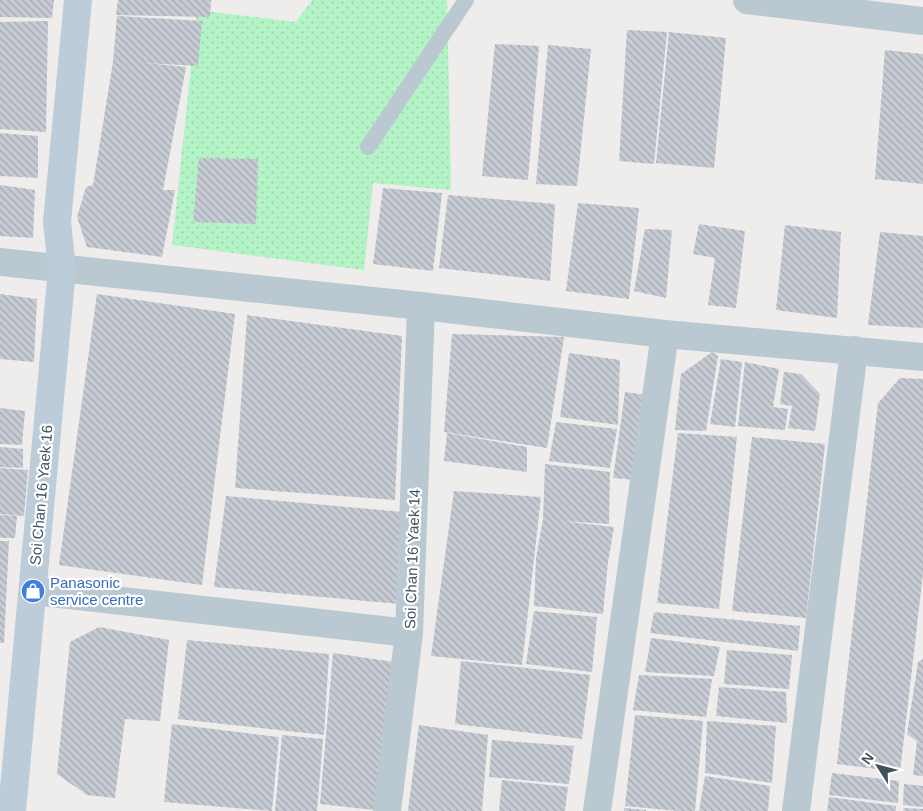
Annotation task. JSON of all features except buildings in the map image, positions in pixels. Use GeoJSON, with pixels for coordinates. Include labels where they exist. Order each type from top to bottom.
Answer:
{"type":"FeatureCollection","features":[{"type":"Feature","properties":{"kind":"street","name":"Soi Chan 16 Yaek 16"},"geometry":{"type":"LineString","coordinates":[[12,811],[62,269],[57,222],[78,0]]}},
{"type":"Feature","properties":{"kind":"street"},"geometry":{"type":"LineString","coordinates":[[747,0],[923,21]]}},
{"type":"Feature","properties":{"kind":"street"},"geometry":{"type":"LineString","coordinates":[[0,262],[421,306],[665,334],[923,357]]}},
{"type":"Feature","properties":{"kind":"street","name":"Soi Chan 16 Yaek 14"},"geometry":{"type":"LineString","coordinates":[[387,811],[409,633],[421,306]]}},
{"type":"Feature","properties":{"kind":"street"},"geometry":{"type":"LineString","coordinates":[[597,811],[665,334]]}},
{"type":"Feature","properties":{"kind":"street"},"geometry":{"type":"LineString","coordinates":[[796,811],[854,350]]}},
{"type":"Feature","properties":{"kind":"street"},"geometry":{"type":"LineString","coordinates":[[33,592],[409,633]]}},
{"type":"Feature","properties":{"kind":"lane"},"geometry":{"type":"LineString","coordinates":[[368,147],[466,0]]}},
{"type":"Feature","properties":{"kind":"green space"},"geometry":{"type":"Polygon","coordinates":[[[312,0],[447,0],[451,190],[373,183],[364,270],[172,245],[197,10],[296,22],[312,0]]]}},
{"type":"Feature","properties":{"kind":"place","name":"Panasonic service centre"},"geometry":{"type":"Point","coordinates":[33,591]}}]}
